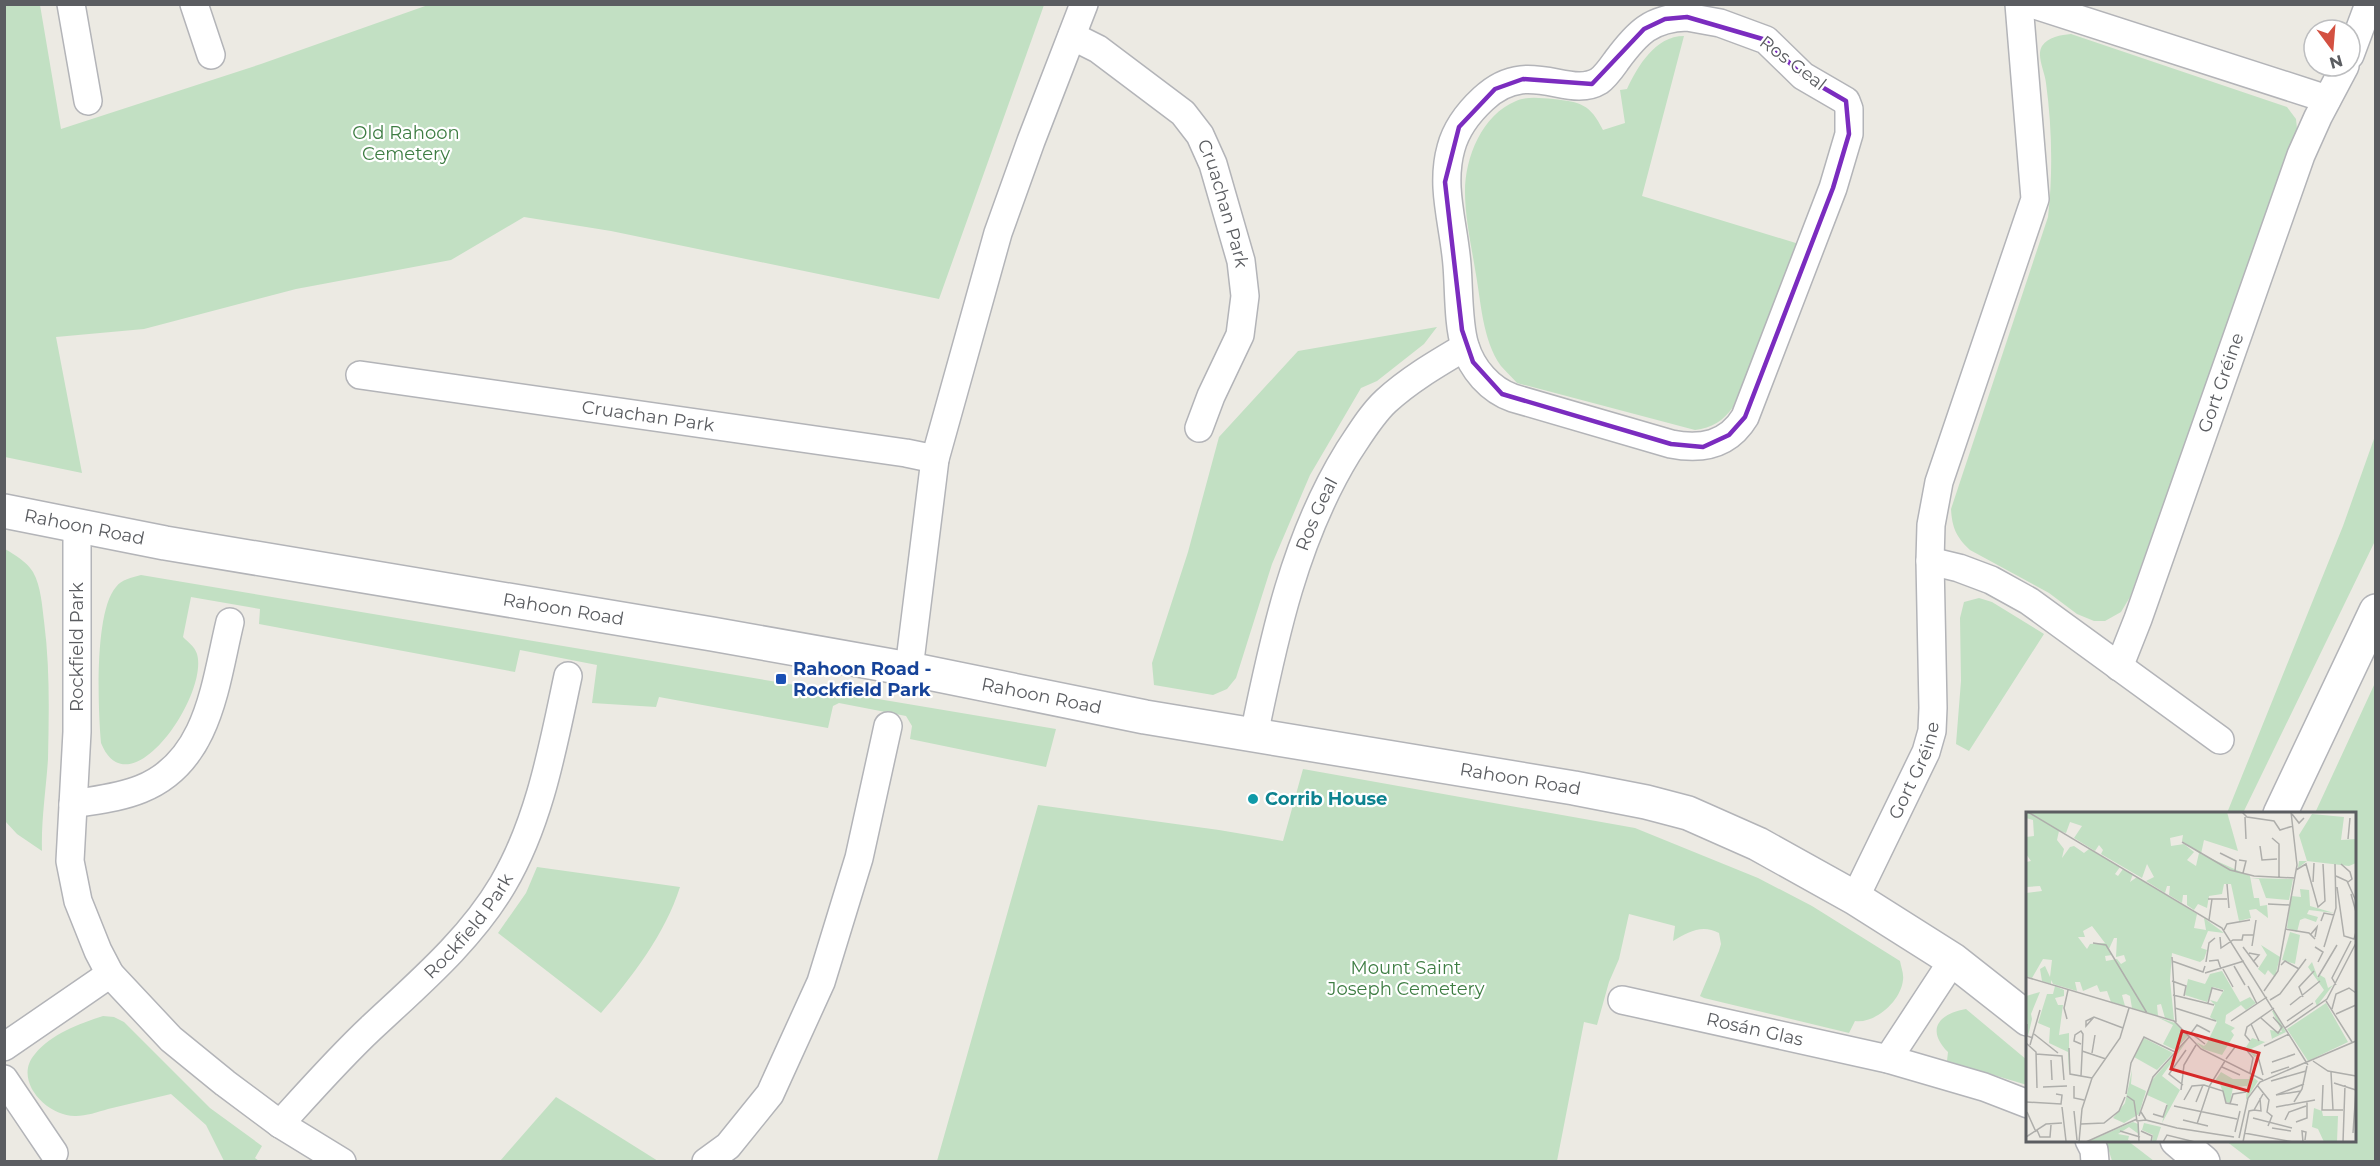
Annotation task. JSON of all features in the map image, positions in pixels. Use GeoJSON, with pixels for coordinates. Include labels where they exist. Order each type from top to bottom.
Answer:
{"type":"FeatureCollection","features":[{"type":"Feature","properties":{"kind":"street"},"geometry":{"type":"LineString","coordinates":[[71,4],[88,101]]}},
{"type":"Feature","properties":{"kind":"street"},"geometry":{"type":"LineString","coordinates":[[194,4],[211,55]]}},
{"type":"Feature","properties":{"kind":"street"},"geometry":{"type":"LineString","coordinates":[[909,669],[935,459],[998,233],[1084,4]]}},
{"type":"Feature","properties":{"kind":"street","name":"Gort Gréine"},"geometry":{"type":"LineString","coordinates":[[1855,898],[1926,752],[1932,731],[1931,525],[1939,482],[2035,199],[2032,138],[2019,4]]}},
{"type":"Feature","properties":{"kind":"street"},"geometry":{"type":"LineString","coordinates":[[2032,4],[2326,99]]}},
{"type":"Feature","properties":{"kind":"street"},"geometry":{"type":"LineString","coordinates":[[2362,23],[2369,4]]}},
{"type":"Feature","properties":{"kind":"street","name":"Ros Geal"},"geometry":{"type":"LineString","coordinates":[[1687,17],[1720,23],[1766,40],[1803,76],[1846,101],[1849,109],[1849,134],[1833,188],[1745,417],[1739,427],[1717,443],[1703,447],[1688,447],[1502,394],[1490,386],[1465,347],[1456,249],[1446,193],[1448,163],[1451,146],[1459,127],[1481,100],[1495,89],[1514,80],[1523,79],[1548,80],[1575,85],[1592,84],[1606,74],[1644,29],[1665,19],[1687,17]]}},
{"type":"Feature","properties":{"kind":"street","name":"Cruachan Park"},"geometry":{"type":"LineString","coordinates":[[1072,36],[1098,49],[1183,113],[1200,135],[1213,164],[1239,252],[1245,296],[1240,335],[1198,428]]}},
{"type":"Feature","properties":{"kind":"street","name":"Gort Gréine"},"geometry":{"type":"LineString","coordinates":[[2119,668],[2186,486],[2301,155],[2338,78]]}},
{"type":"Feature","properties":{"kind":"street","name":"Ros Geal"},"geometry":{"type":"LineString","coordinates":[[1254,735],[1284,601],[1306,538],[1336,472],[1370,419],[1385,402],[1432,366],[1465,347]]}},
{"type":"Feature","properties":{"kind":"street","name":"Cruachan Park"},"geometry":{"type":"LineString","coordinates":[[360,375],[935,459]]}},
{"type":"Feature","properties":{"kind":"street","name":"Rahoon Road"},"geometry":{"type":"LineString","coordinates":[[4,511],[77,527],[909,669],[1145,717],[1646,801],[1688,813],[1758,844],[1855,898],[1953,960],[2026,1017]]}},
{"type":"Feature","properties":{"kind":"street","name":"Rockfield Park"},"geometry":{"type":"LineString","coordinates":[[77,527],[77,732],[70,861],[78,901],[98,951],[110,974],[171,1039],[280,1124],[342,1161]]}},
{"type":"Feature","properties":{"kind":"street"},"geometry":{"type":"LineString","coordinates":[[1930,561],[1959,568],[1991,580],[2019,596],[2220,740]]}},
{"type":"Feature","properties":{"kind":"street"},"geometry":{"type":"LineString","coordinates":[[2280,812],[2376,611]]}},
{"type":"Feature","properties":{"kind":"street"},"geometry":{"type":"LineString","coordinates":[[73,804],[121,796],[142,789],[173,770],[189,753],[207,718],[230,622]]}},
{"type":"Feature","properties":{"kind":"street","name":"Rockfield Park"},"geometry":{"type":"LineString","coordinates":[[280,1124],[348,1052],[455,946],[489,907],[509,873],[533,817],[556,733],[568,676]]}},
{"type":"Feature","properties":{"kind":"street"},"geometry":{"type":"LineString","coordinates":[[710,1160],[728,1146],[770,1094],[820,982],[857,867],[888,726]]}},
{"type":"Feature","properties":{"kind":"street"},"geometry":{"type":"LineString","coordinates":[[1888,1059],[1953,960]]}},
{"type":"Feature","properties":{"kind":"street"},"geometry":{"type":"LineString","coordinates":[[4,1047],[110,974]]}},
{"type":"Feature","properties":{"kind":"street","name":"Rosán Glas"},"geometry":{"type":"LineString","coordinates":[[1622,1000],[1888,1059],[1984,1087],[2026,1103]]}},
{"type":"Feature","properties":{"kind":"street"},"geometry":{"type":"LineString","coordinates":[[4,1078],[54,1153]]}},
{"type":"Feature","properties":{"kind":"street"},"geometry":{"type":"LineString","coordinates":[[2091,1142],[2095,1161]]}},
{"type":"Feature","properties":{"kind":"street"},"geometry":{"type":"LineString","coordinates":[[2179,1142],[2203,1161]]}},
{"type":"Feature","properties":{"kind":"highlighted area"},"geometry":{"type":"Polygon","coordinates":[[[1687,17],[1766,40],[1803,76],[1846,101],[1849,134],[1833,188],[1745,417],[1729,435],[1703,447],[1671,444],[1502,394],[1473,362],[1462,330],[1445,182],[1459,127],[1495,89],[1523,79],[1592,84],[1644,29],[1665,19],[1687,17]]]}},
{"type":"Feature","properties":{"kind":"green space","name":"Old Rahoon Cemetery"},"geometry":{"type":"Polygon","coordinates":[[[4,5],[40,5],[61,129],[261,64],[428,5],[1044,5],[939,299],[611,231],[524,217],[451,260],[296,289],[144,329],[56,337],[82,473],[5,457],[4,5]]]}},
{"type":"Feature","properties":{"kind":"green space"},"geometry":{"type":"Polygon","coordinates":[[[2071,34],[2287,107],[2296,119],[2297,129],[2130,597],[2121,612],[2105,621],[2094,621],[2077,614],[2049,593],[1970,550],[1961,541],[1956,531],[1951,509],[2048,217],[2051,184],[2051,133],[2040,50],[2051,39],[2071,34]]]}},
{"type":"Feature","properties":{"kind":"green space"},"geometry":{"type":"Polygon","coordinates":[[[1684,36],[1642,196],[1799,244],[1733,407],[1717,423],[1695,430],[1517,383],[1501,366],[1486,332],[1466,211],[1465,192],[1472,152],[1485,127],[1504,107],[1525,98],[1563,100],[1584,106],[1594,115],[1603,130],[1625,123],[1620,90],[1627,89],[1642,62],[1656,47],[1674,37],[1684,36]]]}},
{"type":"Feature","properties":{"kind":"green space"},"geometry":{"type":"Polygon","coordinates":[[[1437,327],[1424,344],[1377,381],[1361,388],[1310,475],[1272,564],[1236,678],[1227,689],[1213,695],[1154,685],[1152,663],[1188,552],[1219,437],[1298,351],[1437,327]]]}},
{"type":"Feature","properties":{"kind":"green space"},"geometry":{"type":"Polygon","coordinates":[[[2375,436],[2375,541],[2243,812],[2227,812],[2343,526],[2375,436]]]}},
{"type":"Feature","properties":{"kind":"green space"},"geometry":{"type":"Polygon","coordinates":[[[5,549],[17,556],[33,572],[43,609],[49,707],[42,851],[17,834],[5,821],[5,549]]]}},
{"type":"Feature","properties":{"kind":"green space"},"geometry":{"type":"Polygon","coordinates":[[[141,575],[1056,729],[1046,767],[910,739],[912,726],[906,716],[839,703],[833,706],[828,728],[659,697],[656,707],[592,703],[597,665],[520,650],[515,672],[259,624],[260,609],[191,597],[183,637],[197,654],[197,672],[191,695],[164,740],[147,756],[130,764],[114,761],[101,743],[99,662],[104,617],[109,599],[121,582],[141,575]]]}},
{"type":"Feature","properties":{"kind":"green space"},"geometry":{"type":"Polygon","coordinates":[[[1979,598],[1992,602],[2044,634],[1969,751],[1956,744],[1961,681],[1960,618],[1964,602],[1979,598]]]}},
{"type":"Feature","properties":{"kind":"green space"},"geometry":{"type":"Polygon","coordinates":[[[2375,683],[2375,1161],[2252,1161],[2227,1142],[2356,1142],[2356,812],[2315,812],[2375,683]]]}},
{"type":"Feature","properties":{"kind":"green space","name":"Mount Saint Joseph Cemetery"},"geometry":{"type":"Polygon","coordinates":[[[1303,769],[1635,828],[1758,878],[1812,906],[1900,961],[1903,973],[1901,988],[1886,1010],[1871,1019],[1855,1021],[1849,1033],[1704,998],[1700,996],[1721,944],[1719,933],[1701,929],[1673,941],[1675,926],[1629,914],[1619,959],[1609,982],[1597,1025],[1584,1022],[1557,1161],[937,1161],[1038,805],[1283,841],[1303,769]]]}},
{"type":"Feature","properties":{"kind":"green space"},"geometry":{"type":"Polygon","coordinates":[[[537,867],[680,887],[666,921],[647,954],[601,1013],[498,933],[526,893],[537,867]]]}},
{"type":"Feature","properties":{"kind":"green space"},"geometry":{"type":"Polygon","coordinates":[[[1966,1009],[2026,1059],[2026,1085],[1947,1061],[1948,1052],[1938,1037],[1938,1024],[1956,1011],[1966,1009]]]}},
{"type":"Feature","properties":{"kind":"green space"},"geometry":{"type":"Polygon","coordinates":[[[103,1016],[114,1017],[124,1022],[210,1108],[262,1146],[255,1158],[259,1161],[224,1161],[206,1125],[171,1094],[80,1116],[65,1115],[44,1104],[30,1085],[28,1075],[29,1064],[35,1054],[57,1035],[103,1016]]]}},
{"type":"Feature","properties":{"kind":"green space"},"geometry":{"type":"Polygon","coordinates":[[[556,1097],[658,1161],[500,1161],[556,1097]]]}},
{"type":"Feature","properties":{"kind":"green space"},"geometry":{"type":"Polygon","coordinates":[[[2106,1142],[2129,1142],[2154,1161],[2112,1161],[2106,1142]]]}},
{"type":"Feature","properties":{"kind":"place","name":"Rahoon Road - Rockfield Park"},"geometry":{"type":"Point","coordinates":[781,679]}},
{"type":"Feature","properties":{"kind":"place","name":"Corrib House"},"geometry":{"type":"Point","coordinates":[1253,799]}}]}
